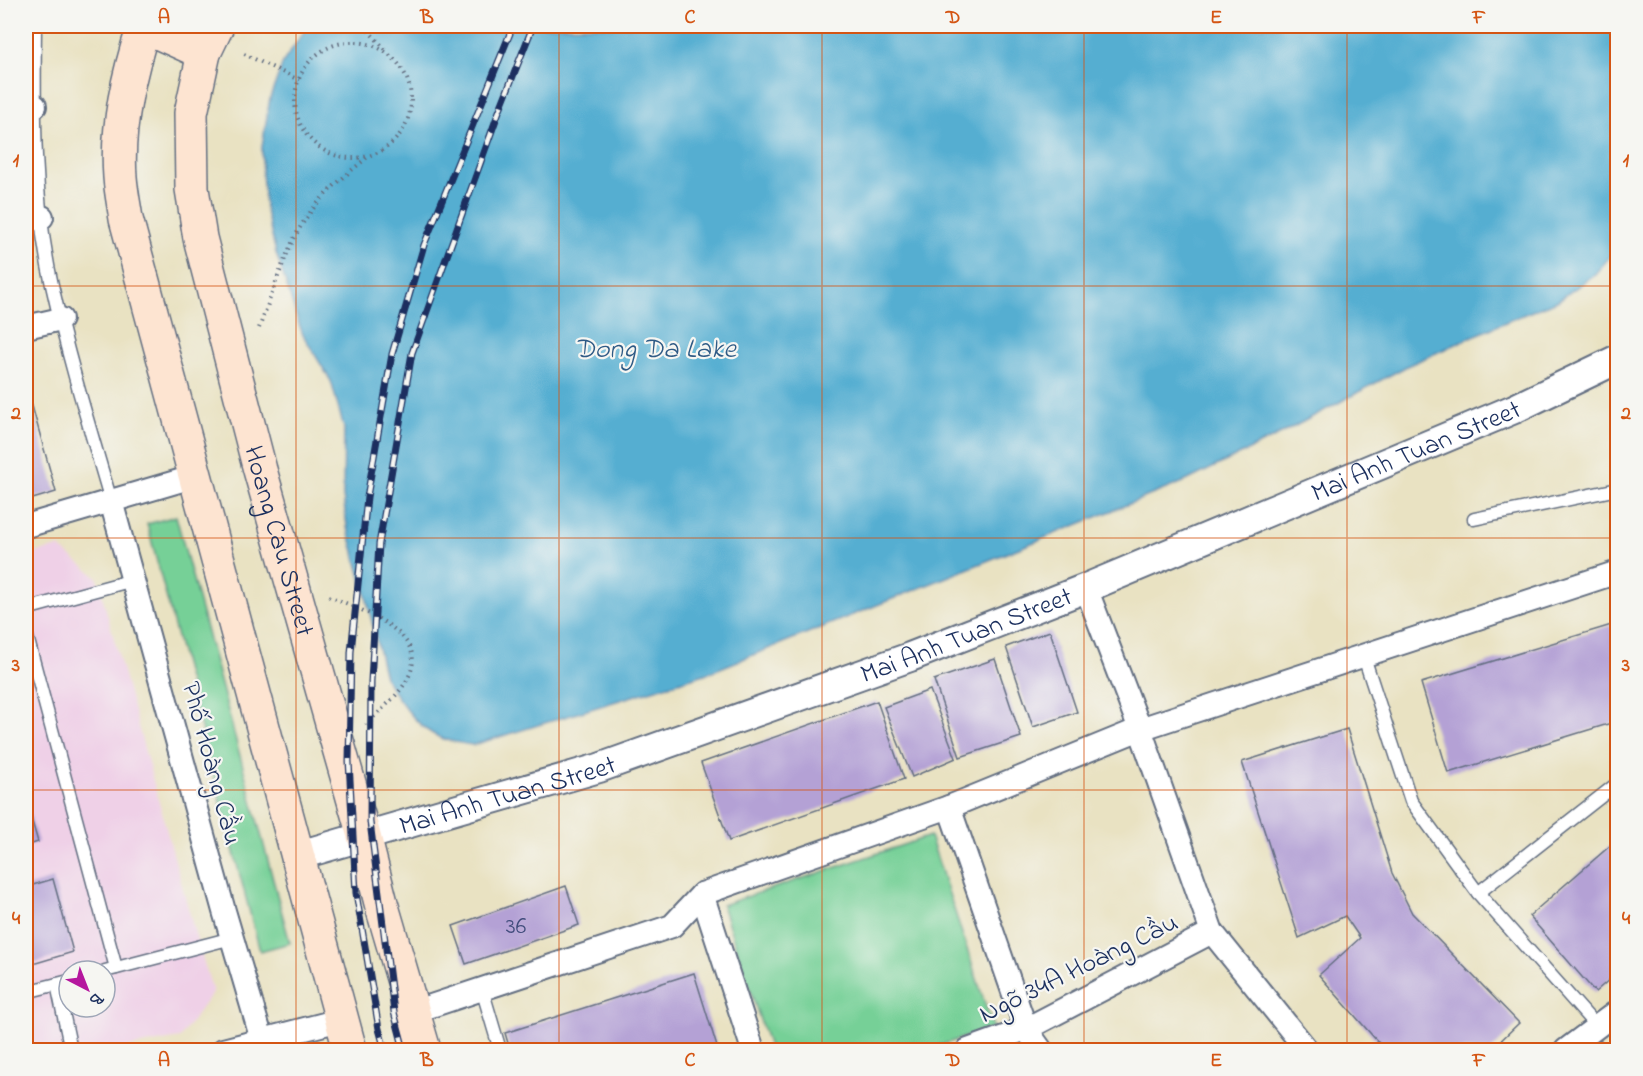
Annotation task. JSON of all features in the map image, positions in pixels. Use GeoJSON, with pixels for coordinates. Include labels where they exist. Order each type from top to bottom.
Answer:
{"type":"FeatureCollection","features":[{"type":"Feature","properties":{"kind":"main road"},"geometry":{"type":"LineString","coordinates":[[210,39],[143,26],[127,92],[121,132],[120,176],[126,219],[345,1035]]}},
{"type":"Feature","properties":{"kind":"main road","name":"Hoang Cau Street"},"geometry":{"type":"LineString","coordinates":[[210,39],[191,113],[192,189],[200,238],[260,470],[424,1050]]}},
{"type":"Feature","properties":{"kind":"street"},"geometry":{"type":"LineString","coordinates":[[26,327],[61,319]]}},
{"type":"Feature","properties":{"kind":"street","name":"Mai Anh Tuan Street"},"geometry":{"type":"LineString","coordinates":[[296,856],[599,768],[910,657],[1086,588],[1514,409],[1617,359]]}},
{"type":"Feature","properties":{"kind":"street"},"geometry":{"type":"LineString","coordinates":[[26,526],[196,476]]}},
{"type":"Feature","properties":{"kind":"street","name":"Phố Hoàng Cầu"},"geometry":{"type":"LineString","coordinates":[[111,501],[262,1040]]}},
{"type":"Feature","properties":{"kind":"street"},"geometry":{"type":"LineString","coordinates":[[413,1012],[672,926],[702,894],[949,807],[1140,729],[1617,572]]}},
{"type":"Feature","properties":{"kind":"street"},"geometry":{"type":"LineString","coordinates":[[1086,588],[1140,729],[1212,932],[1307,1050]]}},
{"type":"Feature","properties":{"kind":"street"},"geometry":{"type":"LineString","coordinates":[[949,807],[1026,1029],[1041,1050]]}},
{"type":"Feature","properties":{"kind":"street"},"geometry":{"type":"LineString","coordinates":[[702,894],[753,1050]]}},
{"type":"Feature","properties":{"kind":"street","name":"Ngõ 34A Hoàng Cầu"},"geometry":{"type":"LineString","coordinates":[[968,1050],[1026,1029],[1212,932]]}},
{"type":"Feature","properties":{"kind":"street"},"geometry":{"type":"LineString","coordinates":[[1566,1050],[1617,1011]]}},
{"type":"Feature","properties":{"kind":"street"},"geometry":{"type":"LineString","coordinates":[[223,1050],[262,1040],[345,1035]]}},
{"type":"Feature","properties":{"kind":"lane"},"geometry":{"type":"LineString","coordinates":[[35,26],[30,107],[38,180],[34,219],[111,501]]}},
{"type":"Feature","properties":{"kind":"lane"},"geometry":{"type":"LineString","coordinates":[[1474,519],[1617,489]]}},
{"type":"Feature","properties":{"kind":"lane"},"geometry":{"type":"LineString","coordinates":[[26,609],[133,580]]}},
{"type":"Feature","properties":{"kind":"lane"},"geometry":{"type":"LineString","coordinates":[[26,633],[108,959]]}},
{"type":"Feature","properties":{"kind":"lane"},"geometry":{"type":"LineString","coordinates":[[1363,654],[1411,801],[1478,893],[1596,1026]]}},
{"type":"Feature","properties":{"kind":"lane"},"geometry":{"type":"LineString","coordinates":[[1478,893],[1617,783]]}},
{"type":"Feature","properties":{"kind":"lane"},"geometry":{"type":"LineString","coordinates":[[117,968],[232,938]]}},
{"type":"Feature","properties":{"kind":"lane"},"geometry":{"type":"LineString","coordinates":[[26,992],[57,984]]}},
{"type":"Feature","properties":{"kind":"lane"},"geometry":{"type":"LineString","coordinates":[[482,989],[500,1050]]}},
{"type":"Feature","properties":{"kind":"lane"},"geometry":{"type":"LineString","coordinates":[[67,1019],[71,1050]]}},
{"type":"Feature","properties":{"kind":"path"},"geometry":{"type":"LineString","coordinates":[[259,328],[298,233],[309,213],[370,156],[393,142],[401,132],[409,114],[411,91],[406,74],[364,26]]}},
{"type":"Feature","properties":{"kind":"path"},"geometry":{"type":"LineString","coordinates":[[370,156],[357,158],[337,156],[319,148],[309,139],[297,116],[295,98],[299,80],[306,66],[318,54],[333,45],[350,42],[367,43],[396,60]]}},
{"type":"Feature","properties":{"kind":"path"},"geometry":{"type":"LineString","coordinates":[[244,54],[299,80]]}},
{"type":"Feature","properties":{"kind":"path"},"geometry":{"type":"LineString","coordinates":[[329,596],[367,613],[398,632],[407,641],[412,652],[410,675],[395,695],[366,725]]}},
{"type":"Feature","properties":{"kind":"shaded area"},"geometry":{"type":"Polygon","coordinates":[[[59,547],[97,577],[213,992],[180,1038],[113,1050],[26,1050],[26,555],[59,547]]]}},
{"type":"Feature","properties":{"kind":"green space"},"geometry":{"type":"Polygon","coordinates":[[[176,516],[290,943],[260,951],[147,524],[176,516]]]}},
{"type":"Feature","properties":{"kind":"green space"},"geometry":{"type":"Polygon","coordinates":[[[930,836],[993,1028],[926,1050],[770,1050],[722,905],[930,836]]]}},
{"type":"Feature","properties":{"kind":"water","name":"Dong Da Lake"},"geometry":{"type":"Polygon","coordinates":[[[308,26],[1617,26],[1617,249],[1594,275],[1557,301],[1409,365],[1271,439],[1186,481],[708,673],[473,745],[442,738],[426,730],[406,708],[385,677],[347,526],[343,496],[344,428],[331,381],[303,335],[276,253],[265,207],[262,147],[270,98],[283,62],[308,26]]]}},
{"type":"Feature","properties":{"kind":"building"},"geometry":{"type":"Polygon","coordinates":[[[29,395],[56,492],[26,501],[26,396],[29,395]]]}},
{"type":"Feature","properties":{"kind":"building"},"geometry":{"type":"Polygon","coordinates":[[[1618,623],[1618,721],[1448,773],[1421,683],[1618,623]]]}},
{"type":"Feature","properties":{"kind":"building"},"geometry":{"type":"Polygon","coordinates":[[[1050,631],[1077,712],[1033,727],[1006,647],[1050,631]]]}},
{"type":"Feature","properties":{"kind":"building"},"geometry":{"type":"Polygon","coordinates":[[[995,659],[1021,737],[960,757],[934,680],[995,659]]]}},
{"type":"Feature","properties":{"kind":"building"},"geometry":{"type":"Polygon","coordinates":[[[930,690],[956,758],[912,777],[884,707],[930,690]]]}},
{"type":"Feature","properties":{"kind":"building"},"geometry":{"type":"Polygon","coordinates":[[[877,701],[904,779],[729,841],[701,763],[877,701]]]}},
{"type":"Feature","properties":{"kind":"building"},"geometry":{"type":"Polygon","coordinates":[[[1347,729],[1392,873],[1412,913],[1519,1023],[1491,1050],[1385,1050],[1319,975],[1360,938],[1345,916],[1299,938],[1242,762],[1347,729]]]}},
{"type":"Feature","properties":{"kind":"building"},"geometry":{"type":"Polygon","coordinates":[[[26,801],[38,842],[26,846],[26,801]]]}},
{"type":"Feature","properties":{"kind":"building"},"geometry":{"type":"Polygon","coordinates":[[[1618,839],[1618,972],[1595,992],[1529,916],[1618,839]]]}},
{"type":"Feature","properties":{"kind":"building"},"geometry":{"type":"Polygon","coordinates":[[[53,879],[73,952],[26,966],[26,887],[53,879]]]}},
{"type":"Feature","properties":{"kind":"building"},"geometry":{"type":"Polygon","coordinates":[[[566,886],[579,925],[466,964],[453,926],[566,886]]]}},
{"type":"Feature","properties":{"kind":"building"},"geometry":{"type":"Polygon","coordinates":[[[694,973],[718,1050],[510,1050],[505,1033],[694,973]]]}},
{"type":"Feature","properties":{"kind":"railway"},"geometry":{"type":"LineString","coordinates":[[385,1050],[379,1029],[356,893],[349,761],[351,652],[367,497],[392,354],[424,245],[513,26]]}},
{"type":"Feature","properties":{"kind":"railway"},"geometry":{"type":"LineString","coordinates":[[404,1050],[394,1012],[370,822],[371,681],[379,544],[412,353],[498,114],[533,26]]}}]}
